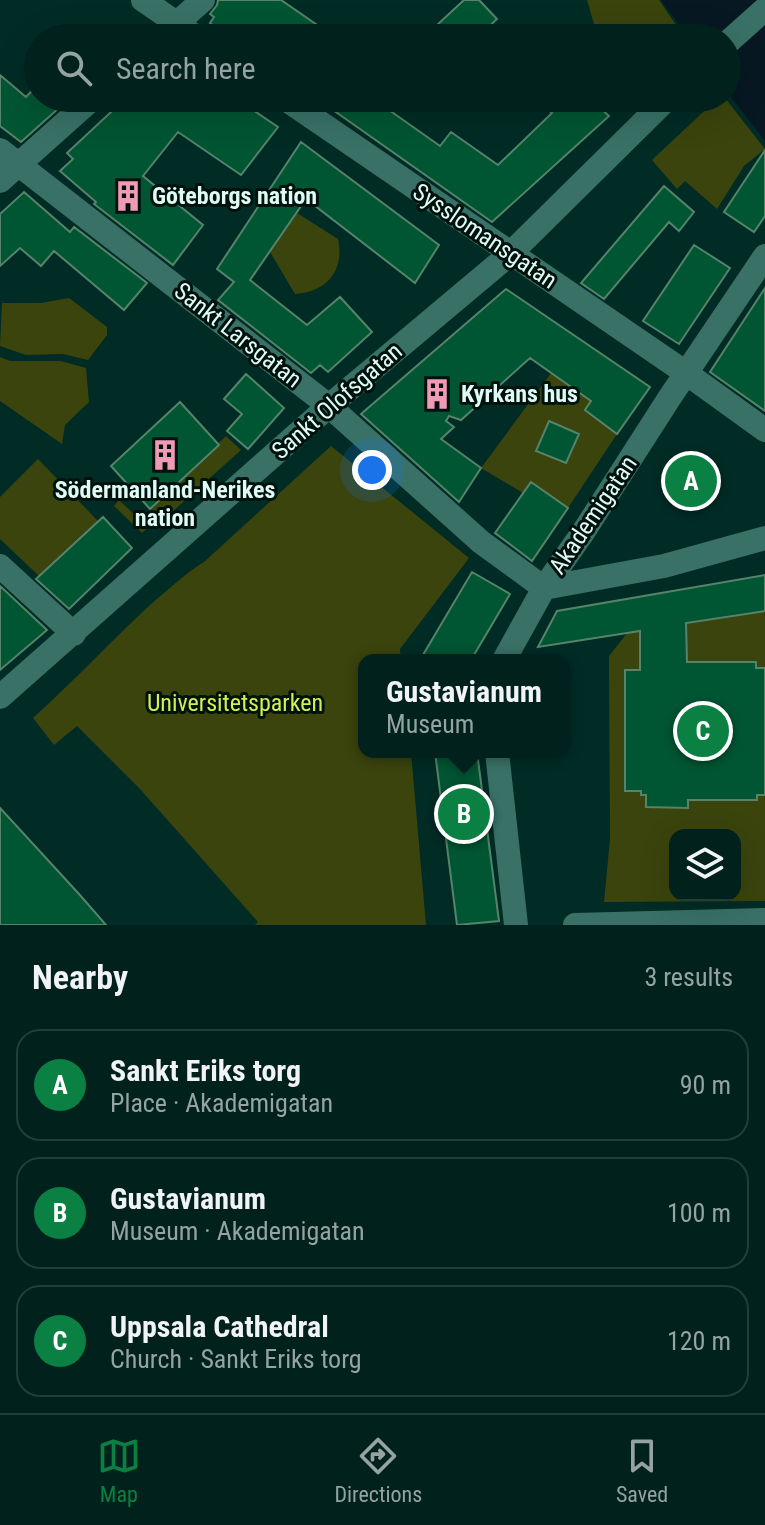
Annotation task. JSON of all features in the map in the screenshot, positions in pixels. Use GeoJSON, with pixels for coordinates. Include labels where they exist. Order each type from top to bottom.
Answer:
{"type":"FeatureCollection","features":[{"type":"Feature","properties":{"kind":"street"},"geometry":{"type":"LineString","coordinates":[[143,0],[163,24]]}},
{"type":"Feature","properties":{"kind":"street"},"geometry":{"type":"LineString","coordinates":[[175,24],[203,0]]}},
{"type":"Feature","properties":{"kind":"street"},"geometry":{"type":"LineString","coordinates":[[741,30],[765,9]]}},
{"type":"Feature","properties":{"kind":"street"},"geometry":{"type":"LineString","coordinates":[[6,165],[75,112]]}},
{"type":"Feature","properties":{"kind":"street","name":"Sysslomansgatan"},"geometry":{"type":"LineString","coordinates":[[304,112],[765,430]]}},
{"type":"Feature","properties":{"kind":"street","name":"Sankt Olofsgatan"},"geometry":{"type":"LineString","coordinates":[[0,697],[329,406],[510,254],[654,112]]}},
{"type":"Feature","properties":{"kind":"street","name":"Sankt Larsgatan"},"geometry":{"type":"LineString","coordinates":[[6,165],[329,406],[481,542],[544,588]]}},
{"type":"Feature","properties":{"kind":"street","name":"Akademigatan"},"geometry":{"type":"LineString","coordinates":[[507,654],[544,588],[765,256]]}},
{"type":"Feature","properties":{"kind":"street"},"geometry":{"type":"LineString","coordinates":[[544,588],[664,566],[765,538]]}},
{"type":"Feature","properties":{"kind":"street"},"geometry":{"type":"LineString","coordinates":[[0,566],[74,634]]}},
{"type":"Feature","properties":{"kind":"street"},"geometry":{"type":"LineString","coordinates":[[498,758],[516,925]]}},
{"type":"Feature","properties":{"kind":"street"},"geometry":{"type":"LineString","coordinates":[[575,925],[765,920]]}},
{"type":"Feature","properties":{"kind":"green space"},"geometry":{"type":"Polygon","coordinates":[[[587,0],[659,0],[675,24],[594,24],[587,0]]]}},
{"type":"Feature","properties":{"kind":"green space"},"geometry":{"type":"Polygon","coordinates":[[[703,112],[736,112],[765,149],[744,166],[717,209],[685,181],[677,189],[652,160],[703,112]]]}},
{"type":"Feature","properties":{"kind":"green space"},"geometry":{"type":"Polygon","coordinates":[[[297,213],[338,239],[339,260],[325,284],[295,294],[270,252],[297,213]]]}},
{"type":"Feature","properties":{"kind":"green space"},"geometry":{"type":"Polygon","coordinates":[[[69,298],[107,327],[107,335],[88,360],[63,354],[26,355],[0,346],[2,303],[41,303],[69,298]]]}},
{"type":"Feature","properties":{"kind":"green space"},"geometry":{"type":"Polygon","coordinates":[[[0,357],[10,361],[61,361],[86,368],[89,402],[65,425],[62,444],[0,401],[0,357]]]}},
{"type":"Feature","properties":{"kind":"green space"},"geometry":{"type":"Polygon","coordinates":[[[551,373],[591,401],[586,410],[617,434],[568,508],[532,482],[523,493],[481,468],[551,373]],[[549,421],[536,451],[566,463],[579,433],[549,421]]]}},
{"type":"Feature","properties":{"kind":"green space"},"geometry":{"type":"Polygon","coordinates":[[[226,436],[241,450],[162,521],[150,509],[226,436]]]}},
{"type":"Feature","properties":{"kind":"green space","name":"Universitetsparken"},"geometry":{"type":"Polygon","coordinates":[[[331,446],[469,558],[400,649],[400,654],[358,654],[358,758],[412,758],[426,925],[255,925],[258,922],[140,789],[77,726],[54,745],[33,718],[150,605],[204,562],[331,446]]]}},
{"type":"Feature","properties":{"kind":"green space"},"geometry":{"type":"Polygon","coordinates":[[[38,459],[98,521],[40,577],[0,539],[0,497],[38,459]]]}},
{"type":"Feature","properties":{"kind":"green space"},"geometry":{"type":"Polygon","coordinates":[[[119,500],[148,527],[142,533],[114,506],[119,500]]]}},
{"type":"Feature","properties":{"kind":"green space"},"geometry":{"type":"Polygon","coordinates":[[[765,611],[765,901],[604,902],[610,839],[609,656],[628,632],[765,611]]]}},
{"type":"Feature","properties":{"kind":"water"},"geometry":{"type":"Polygon","coordinates":[[[661,0],[765,0],[765,141],[741,110],[741,24],[679,24],[661,0]]]}},
{"type":"Feature","properties":{"kind":"building"},"geometry":{"type":"Polygon","coordinates":[[[218,0],[281,0],[316,24],[211,24],[214,17],[210,14],[218,0]]]}},
{"type":"Feature","properties":{"kind":"building"},"geometry":{"type":"Polygon","coordinates":[[[464,0],[479,0],[497,19],[492,24],[438,24],[464,0]]]}},
{"type":"Feature","properties":{"kind":"building"},"geometry":{"type":"Polygon","coordinates":[[[0,75],[24,95],[24,112],[54,112],[21,142],[0,126],[0,75]]]}},
{"type":"Feature","properties":{"kind":"building"},"geometry":{"type":"Polygon","coordinates":[[[111,112],[256,112],[278,127],[241,175],[178,132],[143,176],[203,225],[173,265],[94,204],[96,202],[60,171],[73,159],[67,153],[111,112]]]}},
{"type":"Feature","properties":{"kind":"building"},"geometry":{"type":"Polygon","coordinates":[[[336,112],[392,112],[440,146],[451,132],[498,165],[551,112],[605,112],[609,116],[492,222],[336,112]]]}},
{"type":"Feature","properties":{"kind":"building"},"geometry":{"type":"Polygon","coordinates":[[[301,142],[439,245],[415,283],[306,199],[250,280],[307,325],[340,297],[372,332],[328,372],[320,365],[311,373],[218,300],[234,282],[217,269],[301,142]]]}},
{"type":"Feature","properties":{"kind":"building"},"geometry":{"type":"Polygon","coordinates":[[[765,150],[765,216],[754,232],[724,212],[765,150]]]}},
{"type":"Feature","properties":{"kind":"building"},"geometry":{"type":"Polygon","coordinates":[[[664,186],[694,212],[679,231],[669,222],[604,299],[581,283],[664,186]]]}},
{"type":"Feature","properties":{"kind":"building"},"geometry":{"type":"Polygon","coordinates":[[[24,192],[70,232],[74,227],[147,283],[124,310],[54,251],[41,266],[20,248],[0,266],[0,214],[24,192]]]}},
{"type":"Feature","properties":{"kind":"building"},"geometry":{"type":"Polygon","coordinates":[[[694,245],[730,268],[679,344],[643,321],[694,245]]]}},
{"type":"Feature","properties":{"kind":"building"},"geometry":{"type":"Polygon","coordinates":[[[765,288],[765,411],[710,372],[765,288]]]}},
{"type":"Feature","properties":{"kind":"building","name":"Kyrkans hus"},"geometry":{"type":"Polygon","coordinates":[[[506,289],[650,387],[617,434],[585,410],[591,401],[530,358],[461,420],[449,416],[446,421],[454,427],[441,439],[481,468],[459,502],[361,414],[506,289]]]}},
{"type":"Feature","properties":{"kind":"building"},"geometry":{"type":"Polygon","coordinates":[[[246,374],[284,408],[248,449],[227,431],[242,414],[224,399],[246,374]]]}},
{"type":"Feature","properties":{"kind":"building","name":"Södermanland-Nerikes nation"},"geometry":{"type":"Polygon","coordinates":[[[180,402],[219,445],[150,509],[111,466],[180,402]]]}},
{"type":"Feature","properties":{"kind":"building"},"geometry":{"type":"Polygon","coordinates":[[[549,421],[579,434],[566,463],[536,451],[549,421]]]}},
{"type":"Feature","properties":{"kind":"building"},"geometry":{"type":"Polygon","coordinates":[[[531,482],[568,508],[532,561],[495,533],[531,482]]]}},
{"type":"Feature","properties":{"kind":"building"},"geometry":{"type":"Polygon","coordinates":[[[103,517],[132,548],[69,609],[36,579],[103,517]]]}},
{"type":"Feature","properties":{"kind":"building"},"geometry":{"type":"Polygon","coordinates":[[[472,572],[510,594],[475,654],[424,654],[472,572]]]}},
{"type":"Feature","properties":{"kind":"building"},"geometry":{"type":"Polygon","coordinates":[[[765,575],[765,611],[686,623],[687,662],[756,662],[756,668],[765,668],[765,795],[757,795],[757,800],[688,800],[688,808],[646,807],[646,795],[641,795],[641,791],[625,791],[625,670],[640,670],[640,631],[538,647],[557,611],[765,575]]]}},
{"type":"Feature","properties":{"kind":"building"},"geometry":{"type":"Polygon","coordinates":[[[0,586],[47,630],[0,670],[0,586]]]}},
{"type":"Feature","properties":{"kind":"building"},"geometry":{"type":"Polygon","coordinates":[[[436,758],[478,758],[499,921],[457,925],[436,758]]]}},
{"type":"Feature","properties":{"kind":"building"},"geometry":{"type":"Polygon","coordinates":[[[0,808],[79,894],[106,925],[0,925],[0,808]]]}},
{"type":"Feature","properties":{"kind":"place","name":"Göteborgs nation"},"geometry":{"type":"Point","coordinates":[128,196]}},
{"type":"Feature","properties":{"kind":"place","name":"Kyrkans hus"},"geometry":{"type":"Point","coordinates":[437,394]}},
{"type":"Feature","properties":{"kind":"place","name":"Södermanland-Nerikes nation"},"geometry":{"type":"Point","coordinates":[165,455]}},
{"type":"Feature","properties":{"kind":"place","name":"Sankt Eriks torg"},"geometry":{"type":"Point","coordinates":[691,481]}},
{"type":"Feature","properties":{"kind":"place","name":"Uppsala Cathedral"},"geometry":{"type":"Point","coordinates":[703,731]}},
{"type":"Feature","properties":{"kind":"place","name":"Gustavianum"},"geometry":{"type":"Point","coordinates":[464,814]}}]}
